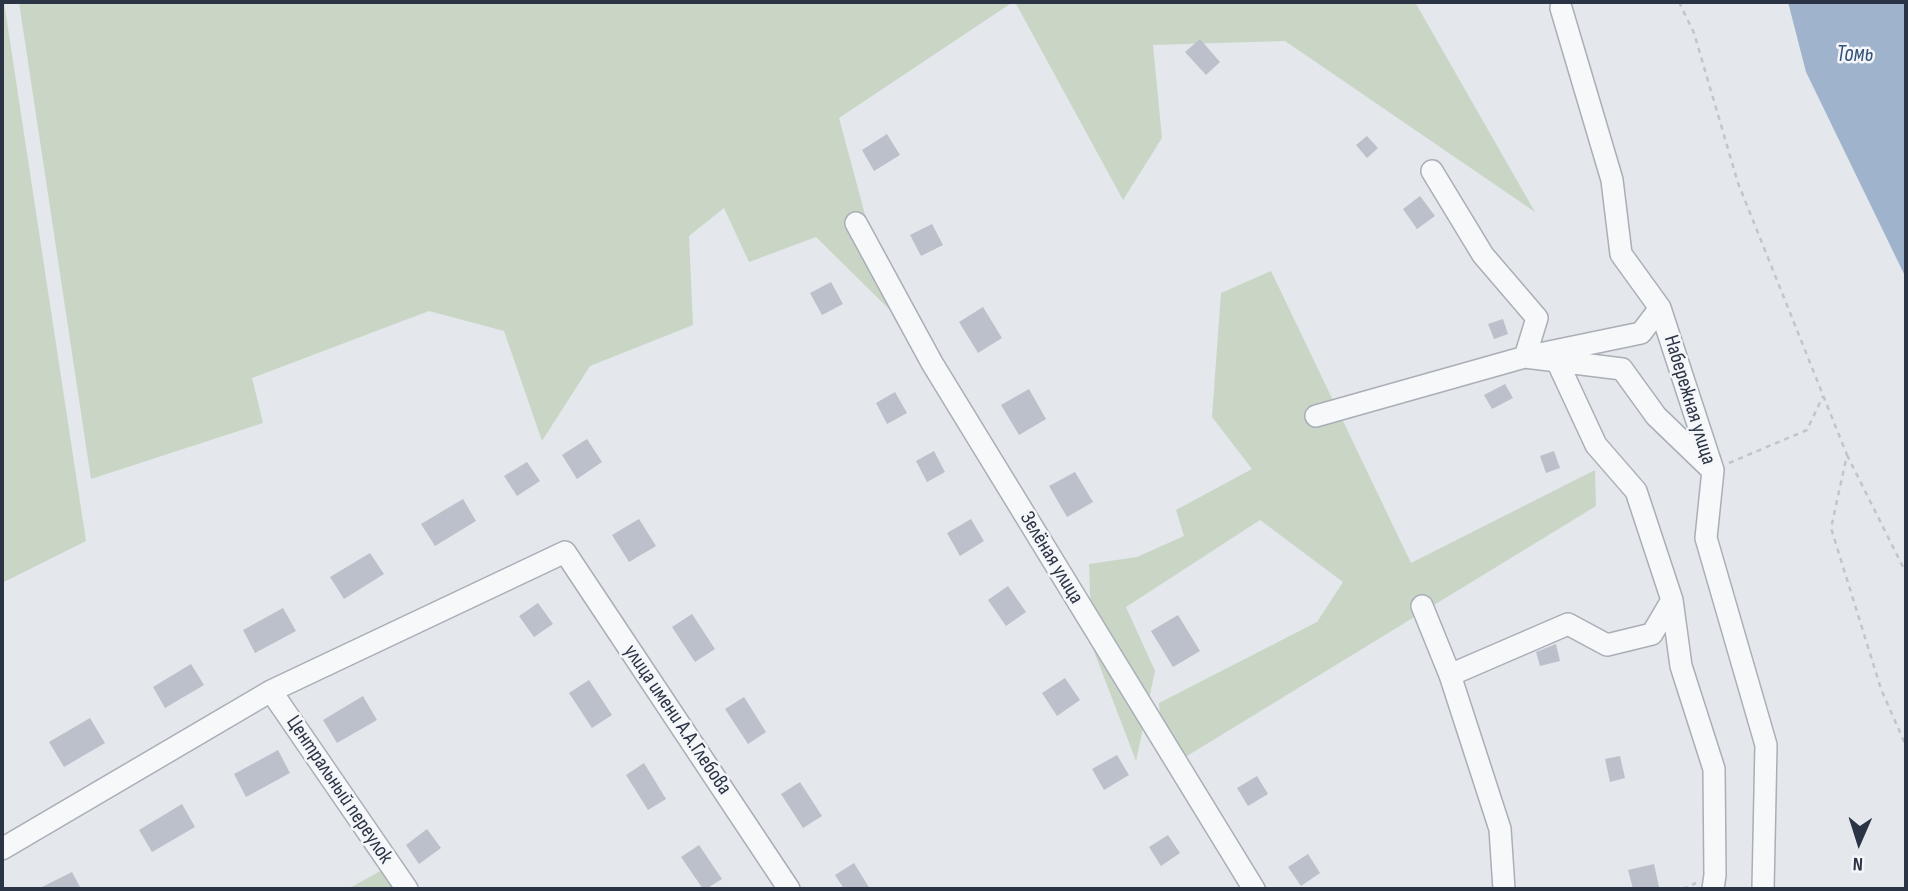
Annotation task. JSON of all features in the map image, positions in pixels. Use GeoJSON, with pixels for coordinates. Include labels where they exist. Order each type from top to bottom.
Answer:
{"type":"FeatureCollection","features":[{"type":"Feature","properties":{"kind":"street","name":"Набережная улица"},"geometry":{"type":"LineString","coordinates":[[1560,8],[1612,180],[1621,254],[1660,308],[1713,470],[1706,538],[1766,746],[1763,889]]}},
{"type":"Feature","properties":{"kind":"street"},"geometry":{"type":"LineString","coordinates":[[1432,172],[1483,256],[1537,318],[1525,357]]}},
{"type":"Feature","properties":{"kind":"street","name":"Зелёная улица"},"geometry":{"type":"LineString","coordinates":[[856,223],[932,363],[1254,889]]}},
{"type":"Feature","properties":{"kind":"street"},"geometry":{"type":"LineString","coordinates":[[1317,416],[1525,357],[1641,333],[1660,308]]}},
{"type":"Feature","properties":{"kind":"street"},"geometry":{"type":"LineString","coordinates":[[1525,357],[1622,369],[1656,416],[1713,470]]}},
{"type":"Feature","properties":{"kind":"street"},"geometry":{"type":"LineString","coordinates":[[1557,361],[1596,445],[1636,491],[1672,600],[1681,666],[1714,769],[1713,889]]}},
{"type":"Feature","properties":{"kind":"street","name":"улица имени А.А.Глебова"},"geometry":{"type":"LineString","coordinates":[[271,691],[565,552],[789,889]]}},
{"type":"Feature","properties":{"kind":"street"},"geometry":{"type":"LineString","coordinates":[[1450,675],[1568,624],[1607,645],[1652,634],[1672,600]]}},
{"type":"Feature","properties":{"kind":"street"},"geometry":{"type":"LineString","coordinates":[[1422,606],[1450,675],[1500,829],[1504,889]]}},
{"type":"Feature","properties":{"kind":"street"},"geometry":{"type":"LineString","coordinates":[[2,849],[271,691]]}},
{"type":"Feature","properties":{"kind":"street","name":"Центральный переулок"},"geometry":{"type":"LineString","coordinates":[[271,691],[407,889]]}},
{"type":"Feature","properties":{"kind":"path"},"geometry":{"type":"LineString","coordinates":[[1679,2],[1694,33],[1738,183],[1847,455],[1906,573]]}},
{"type":"Feature","properties":{"kind":"path"},"geometry":{"type":"LineString","coordinates":[[1713,470],[1807,430],[1823,396]]}},
{"type":"Feature","properties":{"kind":"path"},"geometry":{"type":"LineString","coordinates":[[1847,455],[1831,528],[1881,689],[1906,746]]}},
{"type":"Feature","properties":{"kind":"green space"},"geometry":{"type":"Polygon","coordinates":[[[2,2],[86,541],[2,583],[2,2]]]}},
{"type":"Feature","properties":{"kind":"green space"},"geometry":{"type":"Polygon","coordinates":[[[19,2],[1013,2],[839,118],[891,311],[816,237],[749,262],[724,208],[689,236],[693,325],[590,366],[542,441],[504,331],[429,311],[252,378],[263,423],[91,479],[19,2]]]}},
{"type":"Feature","properties":{"kind":"green space"},"geometry":{"type":"Polygon","coordinates":[[[1015,2],[1415,2],[1535,212],[1285,41],[1153,45],[1162,138],[1123,200],[1015,2]]]}},
{"type":"Feature","properties":{"kind":"green space"},"geometry":{"type":"Polygon","coordinates":[[[1271,271],[1411,563],[1595,470],[1596,506],[1187,756],[1163,758],[1159,703],[1317,622],[1343,582],[1260,520],[1126,607],[1155,671],[1136,761],[1092,646],[1089,564],[1137,557],[1184,536],[1176,510],[1252,469],[1212,417],[1221,293],[1271,271]]]}},
{"type":"Feature","properties":{"kind":"green space"},"geometry":{"type":"Polygon","coordinates":[[[384,869],[398,889],[348,889],[384,869]]]}},
{"type":"Feature","properties":{"kind":"water","name":"Томь"},"geometry":{"type":"Polygon","coordinates":[[[1788,2],[1906,2],[1906,278],[1806,72],[1788,2]]]}},
{"type":"Feature","properties":{"kind":"building"},"geometry":{"type":"Polygon","coordinates":[[[1200,39],[1220,62],[1206,75],[1185,52],[1200,39]]]}},
{"type":"Feature","properties":{"kind":"building"},"geometry":{"type":"Polygon","coordinates":[[[887,134],[900,155],[874,171],[862,150],[887,134]]]}},
{"type":"Feature","properties":{"kind":"building"},"geometry":{"type":"Polygon","coordinates":[[[1367,136],[1378,148],[1367,158],[1356,145],[1367,136]]]}},
{"type":"Feature","properties":{"kind":"building"},"geometry":{"type":"Polygon","coordinates":[[[1420,196],[1435,216],[1417,229],[1403,209],[1420,196]]]}},
{"type":"Feature","properties":{"kind":"building"},"geometry":{"type":"Polygon","coordinates":[[[932,224],[943,245],[921,256],[910,235],[932,224]]]}},
{"type":"Feature","properties":{"kind":"building"},"geometry":{"type":"Polygon","coordinates":[[[831,282],[843,304],[822,315],[810,293],[831,282]]]}},
{"type":"Feature","properties":{"kind":"building"},"geometry":{"type":"Polygon","coordinates":[[[983,307],[1002,338],[978,353],[959,322],[983,307]]]}},
{"type":"Feature","properties":{"kind":"building"},"geometry":{"type":"Polygon","coordinates":[[[1503,319],[1508,334],[1494,339],[1488,324],[1503,319]]]}},
{"type":"Feature","properties":{"kind":"building"},"geometry":{"type":"Polygon","coordinates":[[[1505,384],[1513,398],[1492,409],[1484,395],[1505,384]]]}},
{"type":"Feature","properties":{"kind":"building"},"geometry":{"type":"Polygon","coordinates":[[[1029,389],[1046,419],[1019,435],[1001,405],[1029,389]]]}},
{"type":"Feature","properties":{"kind":"building"},"geometry":{"type":"Polygon","coordinates":[[[895,392],[907,413],[887,424],[876,403],[895,392]]]}},
{"type":"Feature","properties":{"kind":"building"},"geometry":{"type":"Polygon","coordinates":[[[587,439],[602,462],[577,479],[562,455],[587,439]]]}},
{"type":"Feature","properties":{"kind":"building"},"geometry":{"type":"Polygon","coordinates":[[[934,451],[945,472],[927,482],[916,461],[934,451]]]}},
{"type":"Feature","properties":{"kind":"building"},"geometry":{"type":"Polygon","coordinates":[[[1554,451],[1560,468],[1546,473],[1540,456],[1554,451]]]}},
{"type":"Feature","properties":{"kind":"building"},"geometry":{"type":"Polygon","coordinates":[[[527,462],[540,481],[517,496],[504,476],[527,462]]]}},
{"type":"Feature","properties":{"kind":"building"},"geometry":{"type":"Polygon","coordinates":[[[1075,472],[1093,502],[1067,517],[1049,486],[1075,472]]]}},
{"type":"Feature","properties":{"kind":"building"},"geometry":{"type":"Polygon","coordinates":[[[463,499],[476,521],[435,546],[421,524],[463,499]]]}},
{"type":"Feature","properties":{"kind":"building"},"geometry":{"type":"Polygon","coordinates":[[[639,519],[656,546],[629,562],[612,535],[639,519]]]}},
{"type":"Feature","properties":{"kind":"building"},"geometry":{"type":"Polygon","coordinates":[[[971,519],[984,541],[960,556],[947,533],[971,519]]]}},
{"type":"Feature","properties":{"kind":"building"},"geometry":{"type":"Polygon","coordinates":[[[370,553],[384,574],[344,599],[330,577],[370,553]]]}},
{"type":"Feature","properties":{"kind":"building"},"geometry":{"type":"Polygon","coordinates":[[[1008,586],[1026,612],[1006,626],[988,600],[1008,586]]]}},
{"type":"Feature","properties":{"kind":"building"},"geometry":{"type":"Polygon","coordinates":[[[538,603],[553,624],[534,637],[519,616],[538,603]]]}},
{"type":"Feature","properties":{"kind":"building"},"geometry":{"type":"Polygon","coordinates":[[[283,608],[296,631],[255,653],[243,630],[283,608]]]}},
{"type":"Feature","properties":{"kind":"building"},"geometry":{"type":"Polygon","coordinates":[[[692,614],[715,649],[695,662],[672,627],[692,614]]]}},
{"type":"Feature","properties":{"kind":"building"},"geometry":{"type":"Polygon","coordinates":[[[1178,615],[1200,651],[1173,667],[1151,631],[1178,615]]]}},
{"type":"Feature","properties":{"kind":"building"},"geometry":{"type":"Polygon","coordinates":[[[1556,644],[1560,661],[1540,666],[1536,652],[1556,644]]]}},
{"type":"Feature","properties":{"kind":"building"},"geometry":{"type":"Polygon","coordinates":[[[191,664],[204,685],[165,708],[153,687],[191,664]]]}},
{"type":"Feature","properties":{"kind":"building"},"geometry":{"type":"Polygon","coordinates":[[[1065,678],[1080,700],[1057,716],[1042,693],[1065,678]]]}},
{"type":"Feature","properties":{"kind":"building"},"geometry":{"type":"Polygon","coordinates":[[[589,680],[612,715],[592,728],[569,693],[589,680]]]}},
{"type":"Feature","properties":{"kind":"building"},"geometry":{"type":"Polygon","coordinates":[[[363,696],[377,720],[337,743],[323,720],[363,696]]]}},
{"type":"Feature","properties":{"kind":"building"},"geometry":{"type":"Polygon","coordinates":[[[744,697],[766,732],[748,744],[725,709],[744,697]]]}},
{"type":"Feature","properties":{"kind":"building"},"geometry":{"type":"Polygon","coordinates":[[[90,718],[105,743],[64,767],[49,742],[90,718]]]}},
{"type":"Feature","properties":{"kind":"building"},"geometry":{"type":"Polygon","coordinates":[[[278,750],[290,773],[246,797],[234,774],[278,750]]]}},
{"type":"Feature","properties":{"kind":"building"},"geometry":{"type":"Polygon","coordinates":[[[1117,755],[1129,775],[1104,790],[1092,769],[1117,755]]]}},
{"type":"Feature","properties":{"kind":"building"},"geometry":{"type":"Polygon","coordinates":[[[1620,756],[1625,778],[1610,782],[1605,759],[1620,756]]]}},
{"type":"Feature","properties":{"kind":"building"},"geometry":{"type":"Polygon","coordinates":[[[644,763],[666,799],[648,810],[626,775],[644,763]]]}},
{"type":"Feature","properties":{"kind":"building"},"geometry":{"type":"Polygon","coordinates":[[[1257,776],[1268,794],[1248,806],[1237,788],[1257,776]]]}},
{"type":"Feature","properties":{"kind":"building"},"geometry":{"type":"Polygon","coordinates":[[[800,782],[822,816],[803,828],[781,794],[800,782]]]}},
{"type":"Feature","properties":{"kind":"building"},"geometry":{"type":"Polygon","coordinates":[[[182,804],[195,827],[152,852],[139,830],[182,804]]]}},
{"type":"Feature","properties":{"kind":"building"},"geometry":{"type":"Polygon","coordinates":[[[427,829],[441,848],[419,864],[406,845],[427,829]]]}},
{"type":"Feature","properties":{"kind":"building"},"geometry":{"type":"Polygon","coordinates":[[[1168,835],[1180,853],[1161,866],[1149,847],[1168,835]]]}},
{"type":"Feature","properties":{"kind":"building"},"geometry":{"type":"Polygon","coordinates":[[[699,845],[722,879],[706,889],[703,889],[681,857],[699,845]]]}},
{"type":"Feature","properties":{"kind":"building"},"geometry":{"type":"Polygon","coordinates":[[[1308,854],[1320,873],[1301,886],[1288,867],[1308,854]]]}},
{"type":"Feature","properties":{"kind":"building"},"geometry":{"type":"Polygon","coordinates":[[[854,863],[870,889],[844,889],[835,875],[854,863]]]}},
{"type":"Feature","properties":{"kind":"building"},"geometry":{"type":"Polygon","coordinates":[[[1654,864],[1659,887],[1633,889],[1628,870],[1654,864]]]}},
{"type":"Feature","properties":{"kind":"building"},"geometry":{"type":"Polygon","coordinates":[[[72,872],[81,889],[38,889],[72,872]]]}}]}
